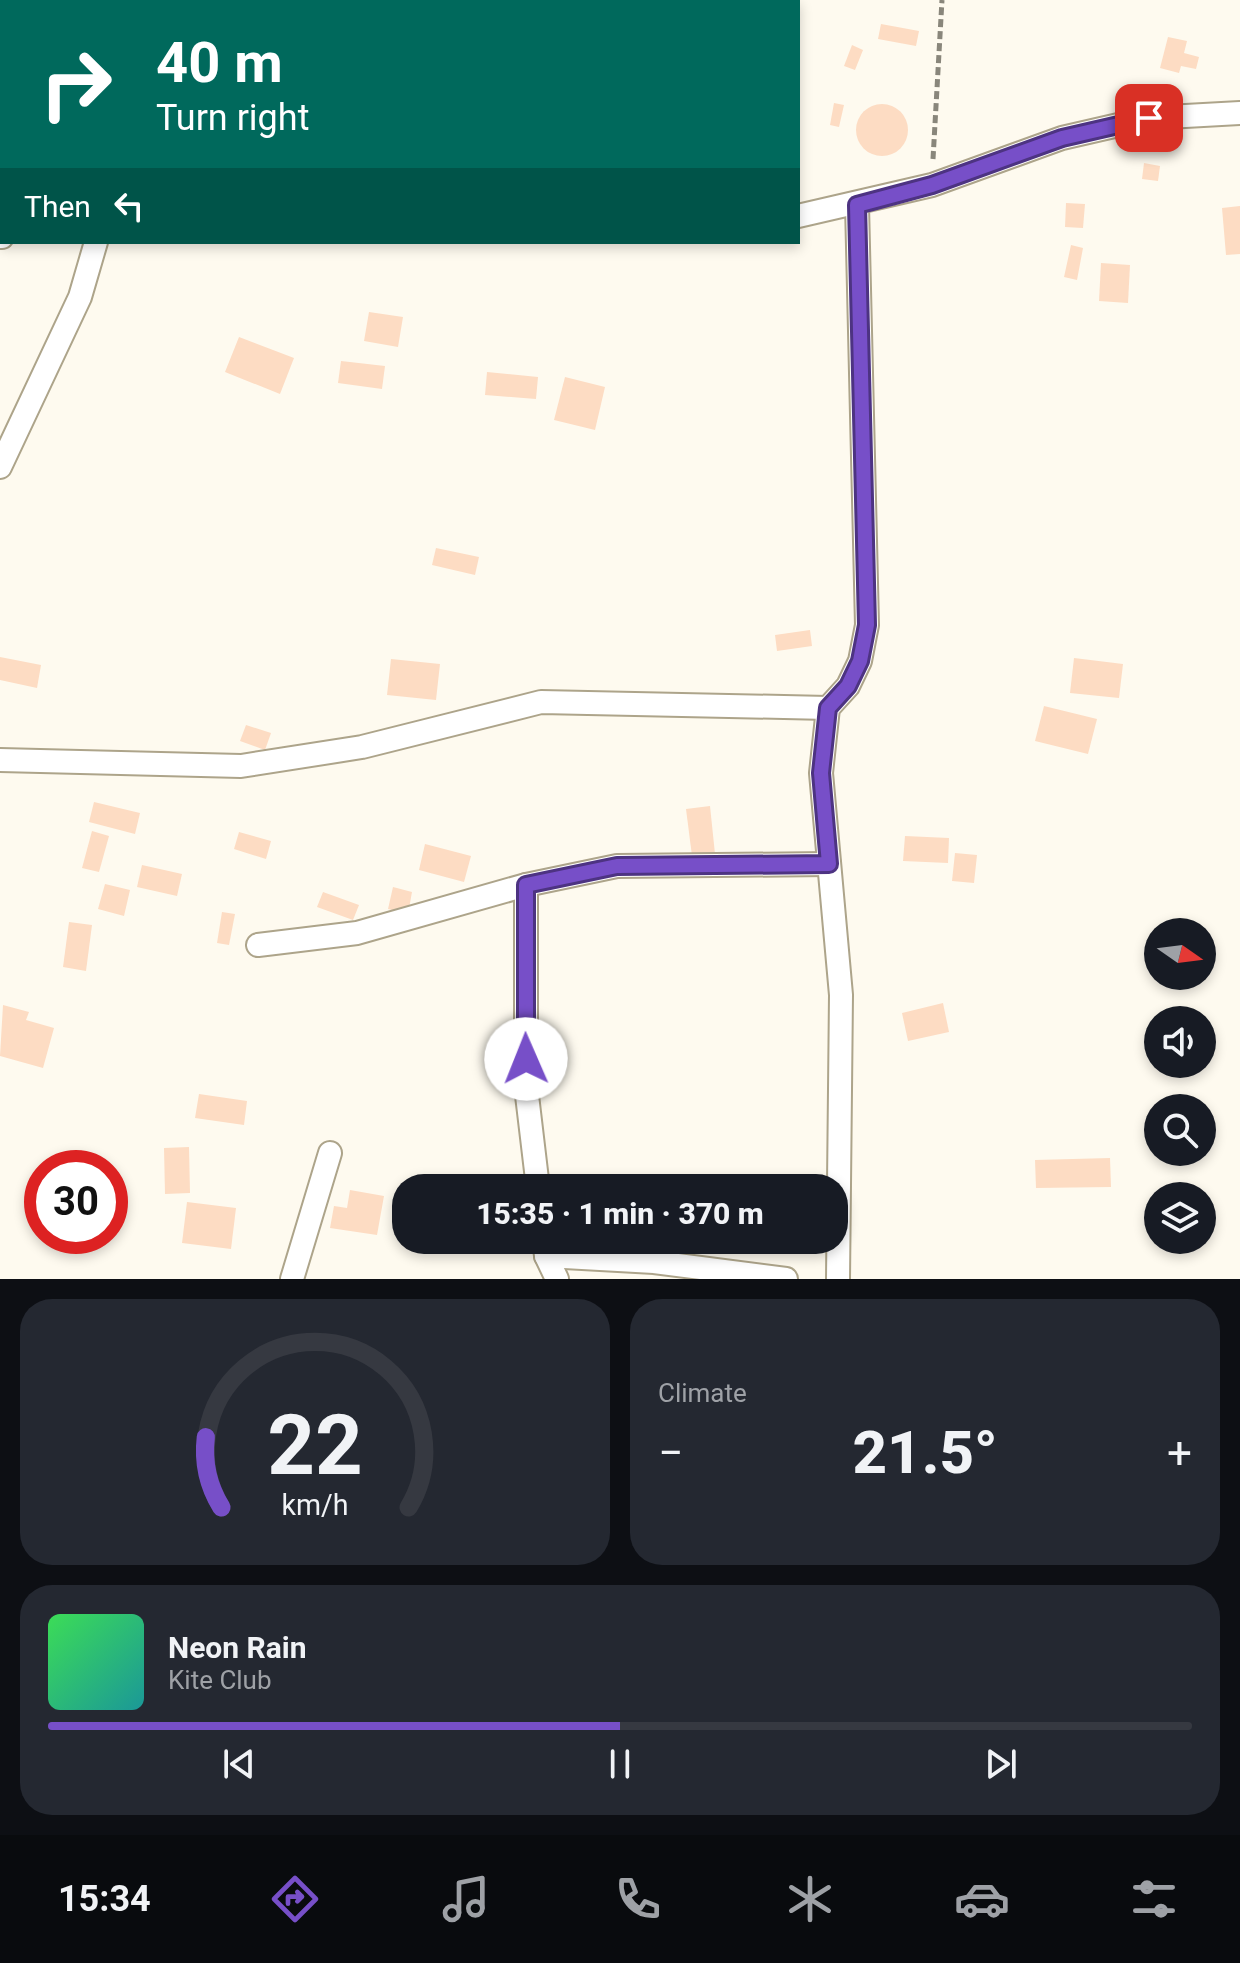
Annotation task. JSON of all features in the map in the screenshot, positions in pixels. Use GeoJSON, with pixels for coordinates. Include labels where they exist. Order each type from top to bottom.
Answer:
{"type":"FeatureCollection","features":[{"type":"Feature","properties":{"kind":"street"},"geometry":{"type":"LineString","coordinates":[[800,216],[857,205],[932,185],[1062,138],[1149,118],[1240,113]]}},
{"type":"Feature","properties":{"kind":"street"},"geometry":{"type":"LineString","coordinates":[[838,1279],[841,995],[821,773],[828,708],[848,686],[860,661],[867,625],[857,205]]}},
{"type":"Feature","properties":{"kind":"street"},"geometry":{"type":"LineString","coordinates":[[0,467],[80,297],[95,244]]}},
{"type":"Feature","properties":{"kind":"street"},"geometry":{"type":"LineString","coordinates":[[0,760],[241,766],[362,747],[541,702],[828,708]]}},
{"type":"Feature","properties":{"kind":"street"},"geometry":{"type":"LineString","coordinates":[[258,945],[357,933],[526,885],[617,866],[829,864]]}},
{"type":"Feature","properties":{"kind":"street"},"geometry":{"type":"LineString","coordinates":[[526,885],[526,1087],[536,1174]]}},
{"type":"Feature","properties":{"kind":"street"},"geometry":{"type":"LineString","coordinates":[[292,1279],[330,1153]]}},
{"type":"Feature","properties":{"kind":"street"},"geometry":{"type":"LineString","coordinates":[[547,1254],[557,1279]]}},
{"type":"Feature","properties":{"kind":"street"},"geometry":{"type":"LineString","coordinates":[[592,1254],[786,1279]]}},
{"type":"Feature","properties":{"kind":"path"},"geometry":{"type":"LineString","coordinates":[[932,185],[942,0]]}},
{"type":"Feature","properties":{"kind":"building"},"geometry":{"type":"Polygon","coordinates":[[[881,24],[919,31],[916,46],[878,39],[881,24]]]}},
{"type":"Feature","properties":{"kind":"building"},"geometry":{"type":"Polygon","coordinates":[[[1168,37],[1187,41],[1184,53],[1199,57],[1196,69],[1181,66],[1179,73],[1160,68],[1168,37]]]}},
{"type":"Feature","properties":{"kind":"building"},"geometry":{"type":"Polygon","coordinates":[[[852,45],[863,50],[855,70],[844,66],[852,45]]]}},
{"type":"Feature","properties":{"kind":"building"},"geometry":{"type":"Polygon","coordinates":[[[834,103],[844,105],[839,127],[830,125],[834,103]]]}},
{"type":"Feature","properties":{"kind":"building"},"geometry":{"type":"Polygon","coordinates":[[[882,104],[901,111],[908,130],[901,149],[882,156],[863,149],[856,130],[863,111],[882,104]]]}},
{"type":"Feature","properties":{"kind":"building"},"geometry":{"type":"Polygon","coordinates":[[[1144,163],[1160,166],[1158,181],[1142,179],[1144,163]]]}},
{"type":"Feature","properties":{"kind":"building"},"geometry":{"type":"Polygon","coordinates":[[[1066,203],[1085,204],[1083,228],[1065,227],[1066,203]]]}},
{"type":"Feature","properties":{"kind":"building"},"geometry":{"type":"Polygon","coordinates":[[[1240,206],[1240,254],[1226,255],[1222,208],[1240,206]]]}},
{"type":"Feature","properties":{"kind":"building"},"geometry":{"type":"Polygon","coordinates":[[[1071,245],[1083,248],[1077,280],[1064,277],[1071,245]]]}},
{"type":"Feature","properties":{"kind":"building"},"geometry":{"type":"Polygon","coordinates":[[[1101,263],[1130,265],[1128,303],[1099,301],[1101,263]]]}},
{"type":"Feature","properties":{"kind":"building"},"geometry":{"type":"Polygon","coordinates":[[[369,312],[403,317],[398,347],[364,341],[369,312]]]}},
{"type":"Feature","properties":{"kind":"building"},"geometry":{"type":"Polygon","coordinates":[[[239,337],[294,358],[280,394],[225,372],[239,337]]]}},
{"type":"Feature","properties":{"kind":"building"},"geometry":{"type":"Polygon","coordinates":[[[341,361],[385,366],[382,389],[338,383],[341,361]]]}},
{"type":"Feature","properties":{"kind":"building"},"geometry":{"type":"Polygon","coordinates":[[[487,372],[538,377],[536,399],[485,395],[487,372]]]}},
{"type":"Feature","properties":{"kind":"building"},"geometry":{"type":"Polygon","coordinates":[[[565,377],[605,387],[595,430],[554,420],[565,377]]]}},
{"type":"Feature","properties":{"kind":"building"},"geometry":{"type":"Polygon","coordinates":[[[436,548],[479,557],[475,575],[432,565],[436,548]]]}},
{"type":"Feature","properties":{"kind":"building"},"geometry":{"type":"Polygon","coordinates":[[[810,630],[812,646],[777,651],[775,635],[810,630]]]}},
{"type":"Feature","properties":{"kind":"building"},"geometry":{"type":"Polygon","coordinates":[[[0,657],[41,665],[37,688],[0,680],[0,657]]]}},
{"type":"Feature","properties":{"kind":"building"},"geometry":{"type":"Polygon","coordinates":[[[1074,658],[1123,664],[1119,698],[1070,693],[1074,658]]]}},
{"type":"Feature","properties":{"kind":"building"},"geometry":{"type":"Polygon","coordinates":[[[391,659],[440,664],[436,700],[387,695],[391,659]]]}},
{"type":"Feature","properties":{"kind":"building"},"geometry":{"type":"Polygon","coordinates":[[[1044,706],[1097,719],[1088,754],[1035,741],[1044,706]]]}},
{"type":"Feature","properties":{"kind":"building"},"geometry":{"type":"Polygon","coordinates":[[[246,725],[271,733],[265,750],[240,741],[246,725]]]}},
{"type":"Feature","properties":{"kind":"building"},"geometry":{"type":"Polygon","coordinates":[[[94,802],[140,813],[135,834],[89,822],[94,802]]]}},
{"type":"Feature","properties":{"kind":"building"},"geometry":{"type":"Polygon","coordinates":[[[710,806],[715,854],[692,856],[686,809],[710,806]]]}},
{"type":"Feature","properties":{"kind":"building"},"geometry":{"type":"Polygon","coordinates":[[[92,831],[109,836],[99,872],[82,868],[92,831]]]}},
{"type":"Feature","properties":{"kind":"building"},"geometry":{"type":"Polygon","coordinates":[[[239,832],[271,841],[266,859],[234,849],[239,832]]]}},
{"type":"Feature","properties":{"kind":"building"},"geometry":{"type":"Polygon","coordinates":[[[905,836],[949,838],[948,863],[903,861],[905,836]]]}},
{"type":"Feature","properties":{"kind":"building"},"geometry":{"type":"Polygon","coordinates":[[[425,844],[471,856],[464,882],[419,870],[425,844]]]}},
{"type":"Feature","properties":{"kind":"building"},"geometry":{"type":"Polygon","coordinates":[[[955,853],[977,855],[974,883],[952,881],[955,853]]]}},
{"type":"Feature","properties":{"kind":"building"},"geometry":{"type":"Polygon","coordinates":[[[142,865],[182,874],[177,896],[137,887],[142,865]]]}},
{"type":"Feature","properties":{"kind":"building"},"geometry":{"type":"Polygon","coordinates":[[[105,884],[130,890],[124,916],[98,909],[105,884]]]}},
{"type":"Feature","properties":{"kind":"building"},"geometry":{"type":"Polygon","coordinates":[[[393,887],[412,892],[408,914],[388,909],[393,887]]]}},
{"type":"Feature","properties":{"kind":"building"},"geometry":{"type":"Polygon","coordinates":[[[323,892],[359,905],[353,920],[317,907],[323,892]]]}},
{"type":"Feature","properties":{"kind":"building"},"geometry":{"type":"Polygon","coordinates":[[[222,912],[235,914],[229,945],[217,943],[222,912]]]}},
{"type":"Feature","properties":{"kind":"building"},"geometry":{"type":"Polygon","coordinates":[[[69,922],[92,925],[86,971],[63,967],[69,922]]]}},
{"type":"Feature","properties":{"kind":"building"},"geometry":{"type":"Polygon","coordinates":[[[943,1003],[949,1032],[908,1041],[902,1013],[943,1003]]]}},
{"type":"Feature","properties":{"kind":"building"},"geometry":{"type":"Polygon","coordinates":[[[3,1005],[29,1012],[26,1020],[54,1028],[43,1068],[0,1056],[3,1005]]]}},
{"type":"Feature","properties":{"kind":"building"},"geometry":{"type":"Polygon","coordinates":[[[199,1094],[247,1101],[244,1125],[195,1118],[199,1094]]]}},
{"type":"Feature","properties":{"kind":"building"},"geometry":{"type":"Polygon","coordinates":[[[189,1147],[190,1193],[165,1194],[164,1148],[189,1147]]]}},
{"type":"Feature","properties":{"kind":"building"},"geometry":{"type":"Polygon","coordinates":[[[1110,1158],[1111,1187],[1036,1188],[1035,1160],[1110,1158]]]}},
{"type":"Feature","properties":{"kind":"building"},"geometry":{"type":"Polygon","coordinates":[[[350,1190],[384,1196],[377,1235],[330,1228],[334,1206],[347,1208],[350,1190]]]}},
{"type":"Feature","properties":{"kind":"building"},"geometry":{"type":"Polygon","coordinates":[[[187,1202],[236,1208],[231,1249],[182,1243],[187,1202]]]}},
{"type":"Feature","properties":{"kind":"route"},"geometry":{"type":"LineString","coordinates":[[526,1059],[526,885],[617,866],[829,864],[821,773],[828,708],[848,686],[860,661],[867,625],[857,205],[932,185],[1062,138],[1149,118]]}}]}
